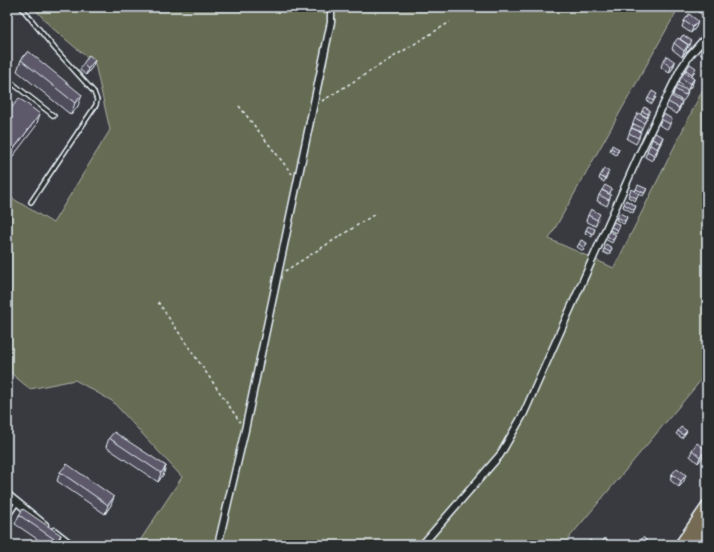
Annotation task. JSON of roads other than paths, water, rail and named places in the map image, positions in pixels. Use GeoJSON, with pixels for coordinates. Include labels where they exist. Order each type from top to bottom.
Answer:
{"type":"FeatureCollection","features":[{"type":"Feature","properties":{"kind":"highway"},"geometry":{"type":"LineString","coordinates":[[680,545],[707,506]]}},
{"type":"Feature","properties":{"kind":"highway"},"geometry":{"type":"LineString","coordinates":[[692,545],[707,523]]}},
{"type":"Feature","properties":{"kind":"street"},"geometry":{"type":"LineString","coordinates":[[218,545],[245,430],[298,181],[331,22],[331,7]]}},
{"type":"Feature","properties":{"kind":"street"},"geometry":{"type":"LineString","coordinates":[[422,545],[500,455],[524,413],[638,157],[680,70],[690,55],[707,36]]}},
{"type":"Feature","properties":{"kind":"street"},"geometry":{"type":"LineString","coordinates":[[7,494],[72,545]]}},
{"type":"Feature","properties":{"kind":"lane"},"geometry":{"type":"LineString","coordinates":[[21,7],[54,49],[94,92],[98,100],[31,202]]}},
{"type":"Feature","properties":{"kind":"lane"},"geometry":{"type":"LineString","coordinates":[[7,79],[54,116]]}},
{"type":"Feature","properties":{"kind":"lane"},"geometry":{"type":"LineString","coordinates":[[7,518],[17,503]]}}]}
